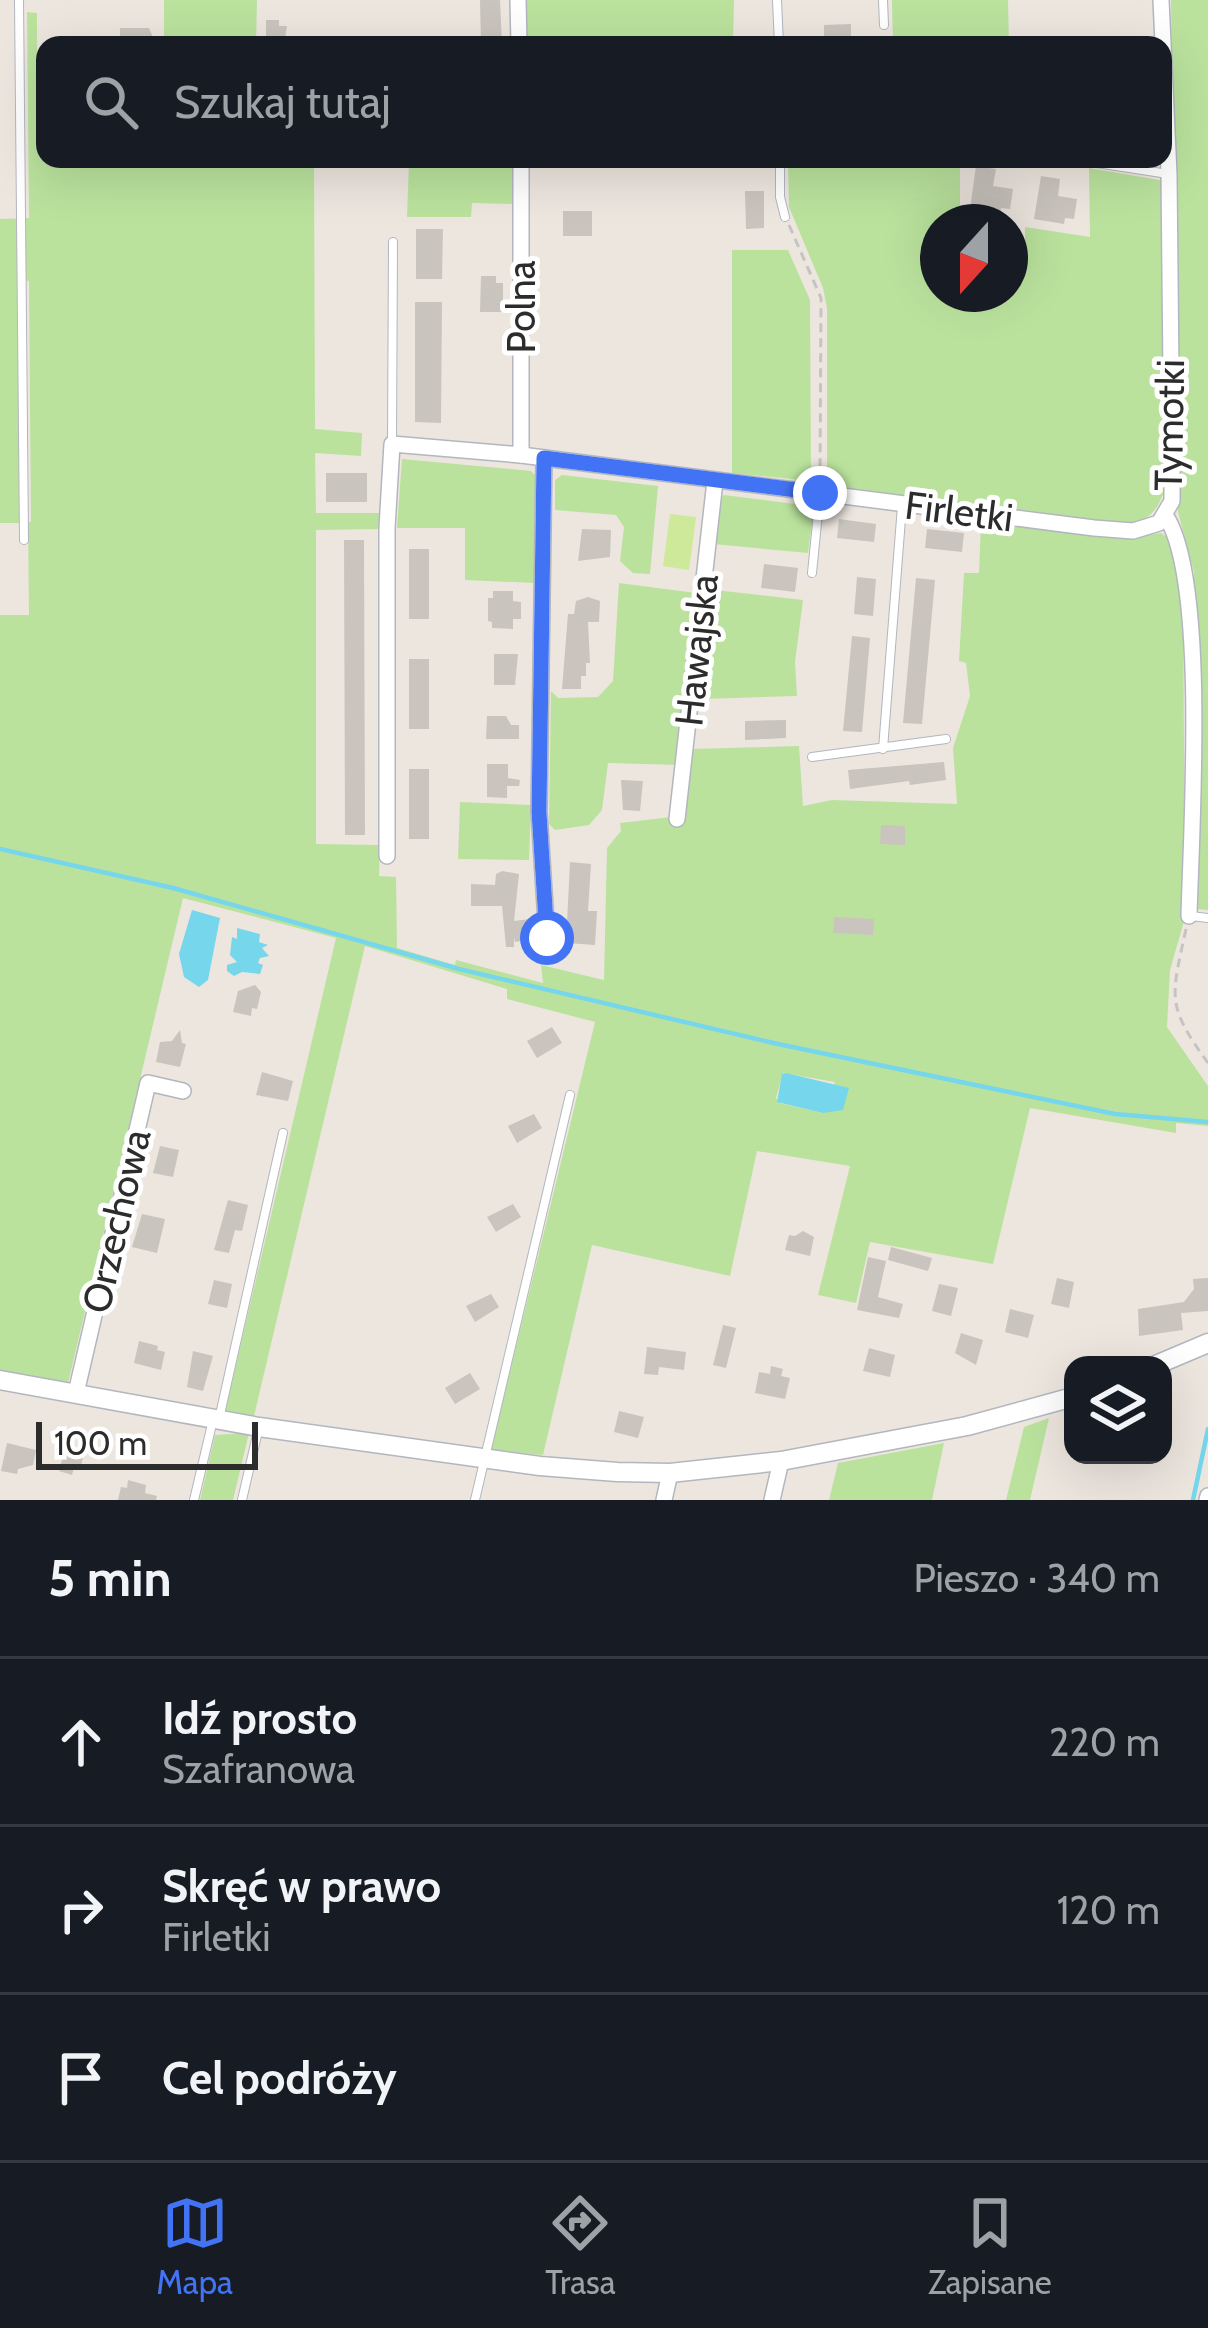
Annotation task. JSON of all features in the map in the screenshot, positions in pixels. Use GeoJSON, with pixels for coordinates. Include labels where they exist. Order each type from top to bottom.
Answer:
{"type":"FeatureCollection","features":[{"type":"Feature","properties":{"kind":"street"},"geometry":{"type":"LineString","coordinates":[[518,0],[519,36]]}},
{"type":"Feature","properties":{"kind":"street","name":"Tymotki"},"geometry":{"type":"LineString","coordinates":[[1161,0],[1163,36]]}},
{"type":"Feature","properties":{"kind":"street","name":"Polna"},"geometry":{"type":"LineString","coordinates":[[520,168],[520,455]]}},
{"type":"Feature","properties":{"kind":"street","name":"Tymotki"},"geometry":{"type":"LineString","coordinates":[[1169,168],[1172,500],[1165,515],[1179,541],[1186,572],[1192,655],[1189,916]]}},
{"type":"Feature","properties":{"kind":"street"},"geometry":{"type":"LineString","coordinates":[[387,856],[392,444]]}},
{"type":"Feature","properties":{"kind":"street","name":"Firletki"},"geometry":{"type":"LineString","coordinates":[[392,444],[520,455],[1133,531],[1159,523],[1165,515]]}},
{"type":"Feature","properties":{"kind":"street"},"geometry":{"type":"LineString","coordinates":[[544,458],[539,812],[547,938]]}},
{"type":"Feature","properties":{"kind":"street","name":"Hawajska"},"geometry":{"type":"LineString","coordinates":[[677,819],[715,481]]}},
{"type":"Feature","properties":{"kind":"street","name":"Orzechowa"},"geometry":{"type":"LineString","coordinates":[[76,1393],[148,1083],[183,1091]]}},
{"type":"Feature","properties":{"kind":"street"},"geometry":{"type":"LineString","coordinates":[[1172,1358],[1208,1343]]}},
{"type":"Feature","properties":{"kind":"street"},"geometry":{"type":"LineString","coordinates":[[0,1380],[259,1427],[484,1458],[670,1473],[781,1461],[967,1426],[1064,1399]]}},
{"type":"Feature","properties":{"kind":"street"},"geometry":{"type":"LineString","coordinates":[[772,1500],[781,1461]]}},
{"type":"Feature","properties":{"kind":"street"},"geometry":{"type":"LineString","coordinates":[[664,1500],[670,1473]]}},
{"type":"Feature","properties":{"kind":"lane"},"geometry":{"type":"LineString","coordinates":[[19,0],[24,540]]}},
{"type":"Feature","properties":{"kind":"lane"},"geometry":{"type":"LineString","coordinates":[[777,0],[779,36]]}},
{"type":"Feature","properties":{"kind":"lane"},"geometry":{"type":"LineString","coordinates":[[883,0],[884,26]]}},
{"type":"Feature","properties":{"kind":"lane"},"geometry":{"type":"LineString","coordinates":[[780,168],[785,217]]}},
{"type":"Feature","properties":{"kind":"lane"},"geometry":{"type":"LineString","coordinates":[[1130,168],[1169,174]]}},
{"type":"Feature","properties":{"kind":"lane"},"geometry":{"type":"LineString","coordinates":[[392,444],[393,242]]}},
{"type":"Feature","properties":{"kind":"lane"},"geometry":{"type":"LineString","coordinates":[[812,573],[820,493]]}},
{"type":"Feature","properties":{"kind":"lane"},"geometry":{"type":"LineString","coordinates":[[883,749],[903,504]]}},
{"type":"Feature","properties":{"kind":"lane"},"geometry":{"type":"LineString","coordinates":[[812,757],[946,739]]}},
{"type":"Feature","properties":{"kind":"lane"},"geometry":{"type":"LineString","coordinates":[[1189,916],[1208,918]]}},
{"type":"Feature","properties":{"kind":"lane"},"geometry":{"type":"LineString","coordinates":[[475,1500],[571,1095]]}},
{"type":"Feature","properties":{"kind":"lane"},"geometry":{"type":"LineString","coordinates":[[194,1500],[284,1133]]}},
{"type":"Feature","properties":{"kind":"lane"},"geometry":{"type":"LineString","coordinates":[[242,1500],[259,1427]]}},
{"type":"Feature","properties":{"kind":"path"},"geometry":{"type":"LineString","coordinates":[[785,217],[821,298],[820,493]]}},
{"type":"Feature","properties":{"kind":"path"},"geometry":{"type":"LineString","coordinates":[[1189,916],[1175,1005],[1179,1023],[1208,1063]]}},
{"type":"Feature","properties":{"kind":"green space"},"geometry":{"type":"Polygon","coordinates":[[[164,0],[257,0],[256,36],[164,36],[164,0]]]}},
{"type":"Feature","properties":{"kind":"green space"},"geometry":{"type":"Polygon","coordinates":[[[526,0],[734,0],[733,36],[526,36],[526,0]]]}},
{"type":"Feature","properties":{"kind":"green space"},"geometry":{"type":"Polygon","coordinates":[[[892,0],[1008,0],[1009,36],[893,36],[892,0]]]}},
{"type":"Feature","properties":{"kind":"green space"},"geometry":{"type":"Polygon","coordinates":[[[1171,0],[1208,0],[1208,910],[1196,909],[1194,572],[1178,512],[1171,0]]]}},
{"type":"Feature","properties":{"kind":"green space"},"geometry":{"type":"Polygon","coordinates":[[[27,12],[37,13],[36,168],[314,168],[315,429],[362,433],[361,456],[315,453],[316,513],[380,513],[380,529],[316,530],[316,844],[380,845],[379,876],[396,877],[397,948],[455,965],[456,960],[543,983],[541,965],[604,980],[607,848],[621,831],[620,823],[672,817],[691,749],[799,746],[803,806],[832,800],[957,804],[953,748],[970,696],[966,663],[959,661],[964,573],[979,573],[981,523],[1123,539],[1161,533],[1170,539],[1183,580],[1185,918],[1170,970],[1167,1027],[1208,1086],[1208,1126],[1176,1123],[1176,1133],[1030,1108],[993,1264],[870,1242],[856,1303],[818,1295],[850,1166],[757,1151],[730,1276],[592,1245],[543,1455],[491,1450],[595,1022],[507,999],[507,989],[365,946],[254,1416],[225,1412],[336,938],[183,898],[68,1383],[0,1370],[0,615],[29,615],[31,522],[29,281],[19,280],[19,523],[0,523],[0,219],[29,218],[27,12]],[[783,1073],[776,1098],[780,1103],[823,1113],[835,1082],[783,1073]]]}},
{"type":"Feature","properties":{"kind":"green space"},"geometry":{"type":"Polygon","coordinates":[[[409,168],[513,168],[514,204],[472,203],[471,217],[407,217],[409,168]]]}},
{"type":"Feature","properties":{"kind":"green space"},"geometry":{"type":"Polygon","coordinates":[[[788,168],[960,168],[960,204],[920,204],[920,312],[1028,312],[1028,227],[1090,237],[1089,168],[1165,181],[1166,486],[1158,505],[1132,525],[836,489],[836,482],[827,474],[823,288],[789,207],[788,168]]]}},
{"type":"Feature","properties":{"kind":"green space"},"geometry":{"type":"Polygon","coordinates":[[[732,250],[788,250],[810,300],[811,481],[732,473],[732,250]]]}},
{"type":"Feature","properties":{"kind":"green space"},"geometry":{"type":"Polygon","coordinates":[[[402,459],[531,471],[538,478],[535,583],[465,580],[465,528],[397,528],[402,459]]]}},
{"type":"Feature","properties":{"kind":"green space"},"geometry":{"type":"Polygon","coordinates":[[[562,475],[658,486],[650,574],[633,573],[620,561],[624,527],[616,515],[555,510],[555,480],[562,475]]]}},
{"type":"Feature","properties":{"kind":"green space"},"geometry":{"type":"Polygon","coordinates":[[[724,495],[810,506],[814,509],[808,553],[713,544],[717,502],[724,495]]]}},
{"type":"Feature","properties":{"kind":"green space"},"geometry":{"type":"Polygon","coordinates":[[[670,514],[696,517],[689,570],[663,566],[670,514]]]}},
{"type":"Feature","properties":{"kind":"green space"},"geometry":{"type":"Polygon","coordinates":[[[619,583],[696,593],[680,765],[608,763],[602,810],[589,825],[555,830],[549,824],[551,691],[558,698],[598,697],[613,681],[619,583]]]}},
{"type":"Feature","properties":{"kind":"green space"},"geometry":{"type":"Polygon","coordinates":[[[715,590],[803,600],[795,662],[797,696],[703,699],[702,630],[715,590]]]}},
{"type":"Feature","properties":{"kind":"green space"},"geometry":{"type":"Polygon","coordinates":[[[460,802],[531,805],[529,860],[458,859],[460,802]]]}},
{"type":"Feature","properties":{"kind":"green space"},"geometry":{"type":"Polygon","coordinates":[[[1049,1418],[1030,1500],[1006,1500],[1024,1427],[1049,1418]]]}},
{"type":"Feature","properties":{"kind":"green space"},"geometry":{"type":"Polygon","coordinates":[[[249,1433],[233,1500],[200,1500],[215,1435],[249,1433]]]}},
{"type":"Feature","properties":{"kind":"green space"},"geometry":{"type":"Polygon","coordinates":[[[944,1443],[932,1500],[829,1500],[838,1463],[944,1443]]]}},
{"type":"Feature","properties":{"kind":"water"},"geometry":{"type":"Polygon","coordinates":[[[192,910],[220,918],[208,980],[199,987],[184,977],[179,954],[192,910]]]}},
{"type":"Feature","properties":{"kind":"water"},"geometry":{"type":"Polygon","coordinates":[[[237,928],[260,934],[259,942],[268,945],[262,948],[269,956],[260,958],[260,974],[234,976],[227,971],[227,965],[237,962],[230,955],[237,928]]]}},
{"type":"Feature","properties":{"kind":"water"},"geometry":{"type":"Polygon","coordinates":[[[786,1073],[849,1088],[843,1110],[823,1113],[777,1102],[786,1073]]]}},
{"type":"Feature","properties":{"kind":"building"},"geometry":{"type":"Polygon","coordinates":[[[480,0],[500,0],[502,36],[481,36],[480,0]]]}},
{"type":"Feature","properties":{"kind":"building"},"geometry":{"type":"Polygon","coordinates":[[[266,20],[287,26],[285,36],[266,36],[266,20]]]}},
{"type":"Feature","properties":{"kind":"building"},"geometry":{"type":"Polygon","coordinates":[[[851,24],[851,36],[824,36],[824,25],[851,24]]]}},
{"type":"Feature","properties":{"kind":"building"},"geometry":{"type":"Polygon","coordinates":[[[120,28],[149,28],[152,36],[120,36],[120,28]]]}},
{"type":"Feature","properties":{"kind":"building"},"geometry":{"type":"Polygon","coordinates":[[[976,168],[996,169],[993,186],[1013,189],[1011,204],[971,204],[976,168]]]}},
{"type":"Feature","properties":{"kind":"building"},"geometry":{"type":"Polygon","coordinates":[[[1041,176],[1060,179],[1058,196],[1077,199],[1074,219],[1065,218],[1064,224],[1034,219],[1041,176]]]}},
{"type":"Feature","properties":{"kind":"building"},"geometry":{"type":"Polygon","coordinates":[[[745,191],[764,191],[764,228],[746,229],[745,191]]]}},
{"type":"Feature","properties":{"kind":"building"},"geometry":{"type":"Polygon","coordinates":[[[563,211],[592,211],[592,236],[563,236],[563,211]]]}},
{"type":"Feature","properties":{"kind":"building"},"geometry":{"type":"Polygon","coordinates":[[[416,229],[443,229],[442,279],[416,279],[416,229]]]}},
{"type":"Feature","properties":{"kind":"building"},"geometry":{"type":"Polygon","coordinates":[[[481,276],[496,276],[496,283],[503,283],[503,312],[480,312],[481,276]]]}},
{"type":"Feature","properties":{"kind":"building"},"geometry":{"type":"Polygon","coordinates":[[[415,302],[442,302],[441,423],[415,422],[415,302]]]}},
{"type":"Feature","properties":{"kind":"building"},"geometry":{"type":"Polygon","coordinates":[[[326,473],[367,473],[367,502],[326,502],[326,473]]]}},
{"type":"Feature","properties":{"kind":"building"},"geometry":{"type":"Polygon","coordinates":[[[839,519],[876,524],[874,542],[837,538],[839,519]]]}},
{"type":"Feature","properties":{"kind":"building"},"geometry":{"type":"Polygon","coordinates":[[[582,529],[611,530],[610,557],[578,561],[582,529]]]}},
{"type":"Feature","properties":{"kind":"building"},"geometry":{"type":"Polygon","coordinates":[[[927,529],[964,533],[962,552],[925,548],[927,529]]]}},
{"type":"Feature","properties":{"kind":"building"},"geometry":{"type":"Polygon","coordinates":[[[344,540],[364,540],[365,835],[345,835],[344,540]]]}},
{"type":"Feature","properties":{"kind":"building"},"geometry":{"type":"Polygon","coordinates":[[[409,549],[429,549],[429,619],[409,619],[409,549]]]}},
{"type":"Feature","properties":{"kind":"building"},"geometry":{"type":"Polygon","coordinates":[[[764,564],[798,568],[795,592],[761,588],[764,564]]]}},
{"type":"Feature","properties":{"kind":"building"},"geometry":{"type":"Polygon","coordinates":[[[857,577],[876,579],[873,616],[854,614],[857,577]]]}},
{"type":"Feature","properties":{"kind":"building"},"geometry":{"type":"Polygon","coordinates":[[[916,578],[935,580],[922,724],[903,723],[916,578]]]}},
{"type":"Feature","properties":{"kind":"building"},"geometry":{"type":"Polygon","coordinates":[[[493,591],[513,591],[513,601],[521,602],[521,619],[513,619],[513,629],[492,628],[488,621],[488,598],[493,598],[493,591]]]}},
{"type":"Feature","properties":{"kind":"building"},"geometry":{"type":"Polygon","coordinates":[[[588,597],[600,601],[599,622],[588,622],[590,663],[586,663],[586,676],[581,676],[581,689],[562,689],[568,614],[574,614],[576,601],[588,597]]]}},
{"type":"Feature","properties":{"kind":"building"},"geometry":{"type":"Polygon","coordinates":[[[852,636],[870,638],[862,732],[843,731],[852,636]]]}},
{"type":"Feature","properties":{"kind":"building"},"geometry":{"type":"Polygon","coordinates":[[[494,654],[518,654],[515,685],[494,685],[494,654]]]}},
{"type":"Feature","properties":{"kind":"building"},"geometry":{"type":"Polygon","coordinates":[[[409,659],[429,659],[429,729],[409,729],[409,659]]]}},
{"type":"Feature","properties":{"kind":"building"},"geometry":{"type":"Polygon","coordinates":[[[487,716],[506,716],[511,725],[519,725],[519,739],[486,739],[487,716]]]}},
{"type":"Feature","properties":{"kind":"building"},"geometry":{"type":"Polygon","coordinates":[[[786,720],[786,738],[745,740],[745,721],[786,720]]]}},
{"type":"Feature","properties":{"kind":"building"},"geometry":{"type":"Polygon","coordinates":[[[944,762],[946,780],[850,789],[848,770],[944,762]]]}},
{"type":"Feature","properties":{"kind":"building"},"geometry":{"type":"Polygon","coordinates":[[[487,764],[508,764],[508,778],[520,780],[519,786],[507,786],[507,798],[487,797],[487,764]]]}},
{"type":"Feature","properties":{"kind":"building"},"geometry":{"type":"Polygon","coordinates":[[[409,769],[429,769],[429,839],[409,839],[409,769]]]}},
{"type":"Feature","properties":{"kind":"building"},"geometry":{"type":"Polygon","coordinates":[[[621,780],[643,781],[640,811],[623,810],[621,780]]]}},
{"type":"Feature","properties":{"kind":"building"},"geometry":{"type":"Polygon","coordinates":[[[881,825],[905,826],[905,845],[880,844],[881,825]]]}},
{"type":"Feature","properties":{"kind":"building"},"geometry":{"type":"Polygon","coordinates":[[[570,862],[591,864],[588,911],[597,911],[595,945],[566,943],[570,862]]]}},
{"type":"Feature","properties":{"kind":"building"},"geometry":{"type":"Polygon","coordinates":[[[496,874],[519,874],[514,921],[530,919],[529,940],[515,942],[514,937],[514,947],[506,947],[502,906],[471,906],[471,884],[495,885],[496,874]]]}},
{"type":"Feature","properties":{"kind":"building"},"geometry":{"type":"Polygon","coordinates":[[[834,917],[874,919],[873,935],[833,933],[834,917]]]}},
{"type":"Feature","properties":{"kind":"building"},"geometry":{"type":"Polygon","coordinates":[[[255,985],[261,992],[257,1009],[252,1008],[251,1016],[233,1012],[238,991],[255,985]]]}},
{"type":"Feature","properties":{"kind":"building"},"geometry":{"type":"Polygon","coordinates":[[[552,1027],[562,1043],[537,1058],[527,1041],[552,1027]]]}},
{"type":"Feature","properties":{"kind":"building"},"geometry":{"type":"Polygon","coordinates":[[[180,1030],[186,1044],[180,1067],[156,1062],[160,1042],[172,1041],[180,1030]]]}},
{"type":"Feature","properties":{"kind":"building"},"geometry":{"type":"Polygon","coordinates":[[[262,1072],[293,1081],[288,1101],[256,1095],[262,1072]]]}},
{"type":"Feature","properties":{"kind":"building"},"geometry":{"type":"Polygon","coordinates":[[[534,1114],[542,1128],[517,1143],[508,1126],[534,1114]]]}},
{"type":"Feature","properties":{"kind":"building"},"geometry":{"type":"Polygon","coordinates":[[[160,1146],[179,1150],[173,1177],[153,1173],[160,1146]]]}},
{"type":"Feature","properties":{"kind":"building"},"geometry":{"type":"Polygon","coordinates":[[[228,1200],[248,1205],[242,1231],[235,1230],[229,1253],[214,1250],[228,1200]]]}},
{"type":"Feature","properties":{"kind":"building"},"geometry":{"type":"Polygon","coordinates":[[[513,1204],[521,1217],[496,1232],[487,1217],[513,1204]]]}},
{"type":"Feature","properties":{"kind":"building"},"geometry":{"type":"Polygon","coordinates":[[[142,1214],[165,1219],[157,1253],[132,1247],[142,1214]]]}},
{"type":"Feature","properties":{"kind":"building"},"geometry":{"type":"Polygon","coordinates":[[[803,1231],[814,1237],[810,1256],[785,1250],[789,1235],[803,1231]]]}},
{"type":"Feature","properties":{"kind":"building"},"geometry":{"type":"Polygon","coordinates":[[[891,1247],[932,1258],[928,1271],[888,1260],[891,1247]]]}},
{"type":"Feature","properties":{"kind":"building"},"geometry":{"type":"Polygon","coordinates":[[[868,1257],[886,1261],[878,1297],[903,1304],[899,1318],[857,1310],[868,1257]]]}},
{"type":"Feature","properties":{"kind":"building"},"geometry":{"type":"Polygon","coordinates":[[[1057,1278],[1074,1282],[1069,1308],[1051,1304],[1057,1278]]]}},
{"type":"Feature","properties":{"kind":"building"},"geometry":{"type":"Polygon","coordinates":[[[1208,1278],[1208,1311],[1181,1313],[1183,1330],[1139,1336],[1138,1309],[1184,1302],[1194,1289],[1193,1279],[1208,1278]]]}},
{"type":"Feature","properties":{"kind":"building"},"geometry":{"type":"Polygon","coordinates":[[[214,1280],[232,1284],[227,1308],[208,1304],[214,1280]]]}},
{"type":"Feature","properties":{"kind":"building"},"geometry":{"type":"Polygon","coordinates":[[[939,1284],[958,1288],[951,1316],[932,1311],[939,1284]]]}},
{"type":"Feature","properties":{"kind":"building"},"geometry":{"type":"Polygon","coordinates":[[[491,1294],[499,1307],[475,1322],[466,1306],[491,1294]]]}},
{"type":"Feature","properties":{"kind":"building"},"geometry":{"type":"Polygon","coordinates":[[[1010,1309],[1034,1315],[1028,1338],[1005,1332],[1010,1309]]]}},
{"type":"Feature","properties":{"kind":"building"},"geometry":{"type":"Polygon","coordinates":[[[723,1325],[736,1328],[726,1368],[713,1365],[723,1325]]]}},
{"type":"Feature","properties":{"kind":"building"},"geometry":{"type":"Polygon","coordinates":[[[961,1333],[983,1340],[976,1365],[955,1353],[961,1333]]]}},
{"type":"Feature","properties":{"kind":"building"},"geometry":{"type":"Polygon","coordinates":[[[139,1341],[165,1352],[161,1370],[134,1363],[139,1341]]]}},
{"type":"Feature","properties":{"kind":"building"},"geometry":{"type":"Polygon","coordinates":[[[647,1347],[686,1352],[684,1370],[659,1367],[658,1375],[644,1374],[647,1347]]]}},
{"type":"Feature","properties":{"kind":"building"},"geometry":{"type":"Polygon","coordinates":[[[869,1348],[895,1355],[890,1377],[863,1371],[869,1348]]]}},
{"type":"Feature","properties":{"kind":"building"},"geometry":{"type":"Polygon","coordinates":[[[193,1351],[213,1356],[203,1391],[187,1387],[193,1351]]]}},
{"type":"Feature","properties":{"kind":"building"},"geometry":{"type":"Polygon","coordinates":[[[771,1366],[783,1369],[781,1376],[790,1378],[785,1399],[755,1393],[759,1372],[770,1374],[771,1366]]]}},
{"type":"Feature","properties":{"kind":"building"},"geometry":{"type":"Polygon","coordinates":[[[470,1373],[480,1389],[455,1404],[445,1388],[470,1373]]]}},
{"type":"Feature","properties":{"kind":"building"},"geometry":{"type":"Polygon","coordinates":[[[619,1411],[644,1417],[638,1438],[614,1432],[619,1411]]]}},
{"type":"Feature","properties":{"kind":"building"},"geometry":{"type":"Polygon","coordinates":[[[7,1443],[36,1450],[33,1465],[18,1469],[17,1474],[1,1471],[7,1443]]]}},
{"type":"Feature","properties":{"kind":"building"},"geometry":{"type":"Polygon","coordinates":[[[65,1448],[84,1453],[80,1470],[74,1468],[72,1475],[59,1471],[65,1448]]]}},
{"type":"Feature","properties":{"kind":"building"},"geometry":{"type":"Polygon","coordinates":[[[128,1480],[146,1485],[145,1493],[157,1496],[156,1500],[118,1500],[128,1480]]]}},
{"type":"Feature","properties":{"kind":"waterway"},"geometry":{"type":"LineString","coordinates":[[0,849],[173,888],[459,969],[778,1044],[1115,1114],[1208,1122]]}},
{"type":"Feature","properties":{"kind":"waterway"},"geometry":{"type":"LineString","coordinates":[[1193,1500],[1208,1429]]}},
{"type":"Feature","properties":{"kind":"route"},"geometry":{"type":"LineString","coordinates":[[547,938],[539,812],[544,458],[820,493]]}}]}
